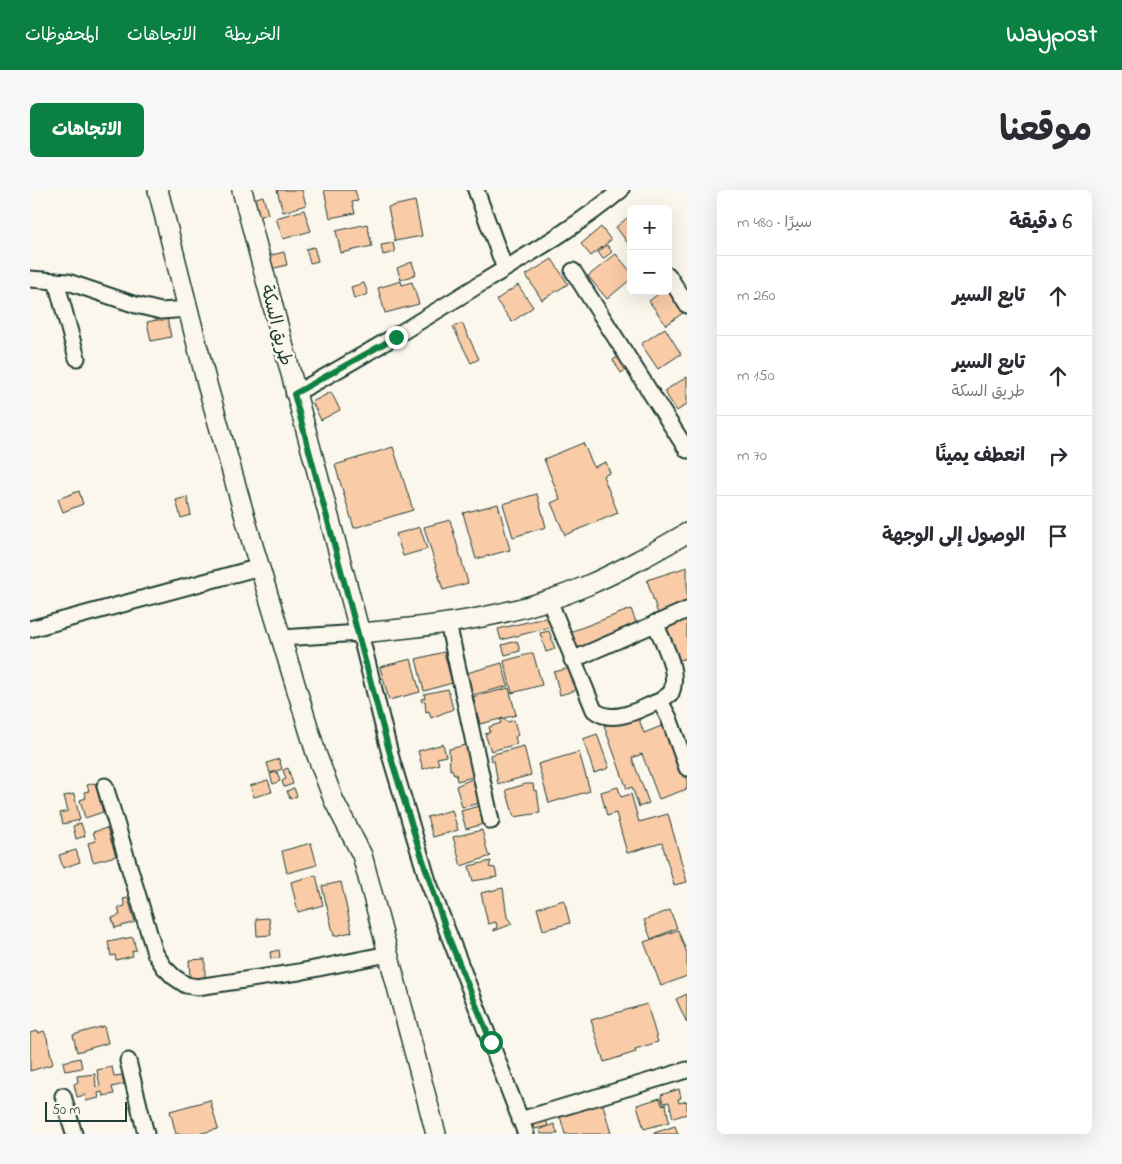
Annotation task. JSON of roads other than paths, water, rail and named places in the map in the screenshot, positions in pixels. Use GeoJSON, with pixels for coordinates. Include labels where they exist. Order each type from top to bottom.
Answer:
{"type":"FeatureCollection","features":[{"type":"Feature","properties":{"kind":"main road"},"geometry":{"type":"LineString","coordinates":[[158,190],[188,309],[260,567],[316,752],[334,801],[362,855],[423,1078],[436,1134]]}},
{"type":"Feature","properties":{"kind":"main road","name":"طريق السكة"},"geometry":{"type":"LineString","coordinates":[[242,190],[294,394],[360,633]]}},
{"type":"Feature","properties":{"kind":"main road"},"geometry":{"type":"LineString","coordinates":[[360,633],[448,623],[500,613],[549,600],[613,574],[687,533]]}},
{"type":"Feature","properties":{"kind":"street"},"geometry":{"type":"LineString","coordinates":[[476,190],[505,269]]}},
{"type":"Feature","properties":{"kind":"street"},"geometry":{"type":"LineString","coordinates":[[294,394],[396,337],[505,269],[566,230],[614,192]]}},
{"type":"Feature","properties":{"kind":"street"},"geometry":{"type":"LineString","coordinates":[[573,271],[687,450]]}},
{"type":"Feature","properties":{"kind":"street"},"geometry":{"type":"LineString","coordinates":[[30,279],[56,280],[82,286],[136,306],[161,311],[188,309]]}},
{"type":"Feature","properties":{"kind":"street"},"geometry":{"type":"LineString","coordinates":[[56,280],[77,358]]}},
{"type":"Feature","properties":{"kind":"street"},"geometry":{"type":"LineString","coordinates":[[672,281],[687,305]]}},
{"type":"Feature","properties":{"kind":"street"},"geometry":{"type":"LineString","coordinates":[[30,629],[260,567]]}},
{"type":"Feature","properties":{"kind":"street"},"geometry":{"type":"LineString","coordinates":[[549,600],[588,700],[594,710],[601,716],[613,719],[660,702],[671,693],[673,676],[656,623]]}},
{"type":"Feature","properties":{"kind":"street"},"geometry":{"type":"LineString","coordinates":[[572,660],[687,610]]}},
{"type":"Feature","properties":{"kind":"street"},"geometry":{"type":"LineString","coordinates":[[448,623],[491,821]]}},
{"type":"Feature","properties":{"kind":"street"},"geometry":{"type":"LineString","coordinates":[[282,638],[360,633],[391,758],[428,881],[523,1127],[687,1070]]}},
{"type":"Feature","properties":{"kind":"street"},"geometry":{"type":"LineString","coordinates":[[660,702],[669,718],[687,768]]}},
{"type":"Feature","properties":{"kind":"street"},"geometry":{"type":"LineString","coordinates":[[105,786],[155,953],[164,967],[186,985],[197,987],[247,980],[388,954]]}},
{"type":"Feature","properties":{"kind":"street"},"geometry":{"type":"LineString","coordinates":[[128,1061],[146,1134]]}},
{"type":"Feature","properties":{"kind":"street"},"geometry":{"type":"LineString","coordinates":[[63,1096],[74,1134]]}}]}
